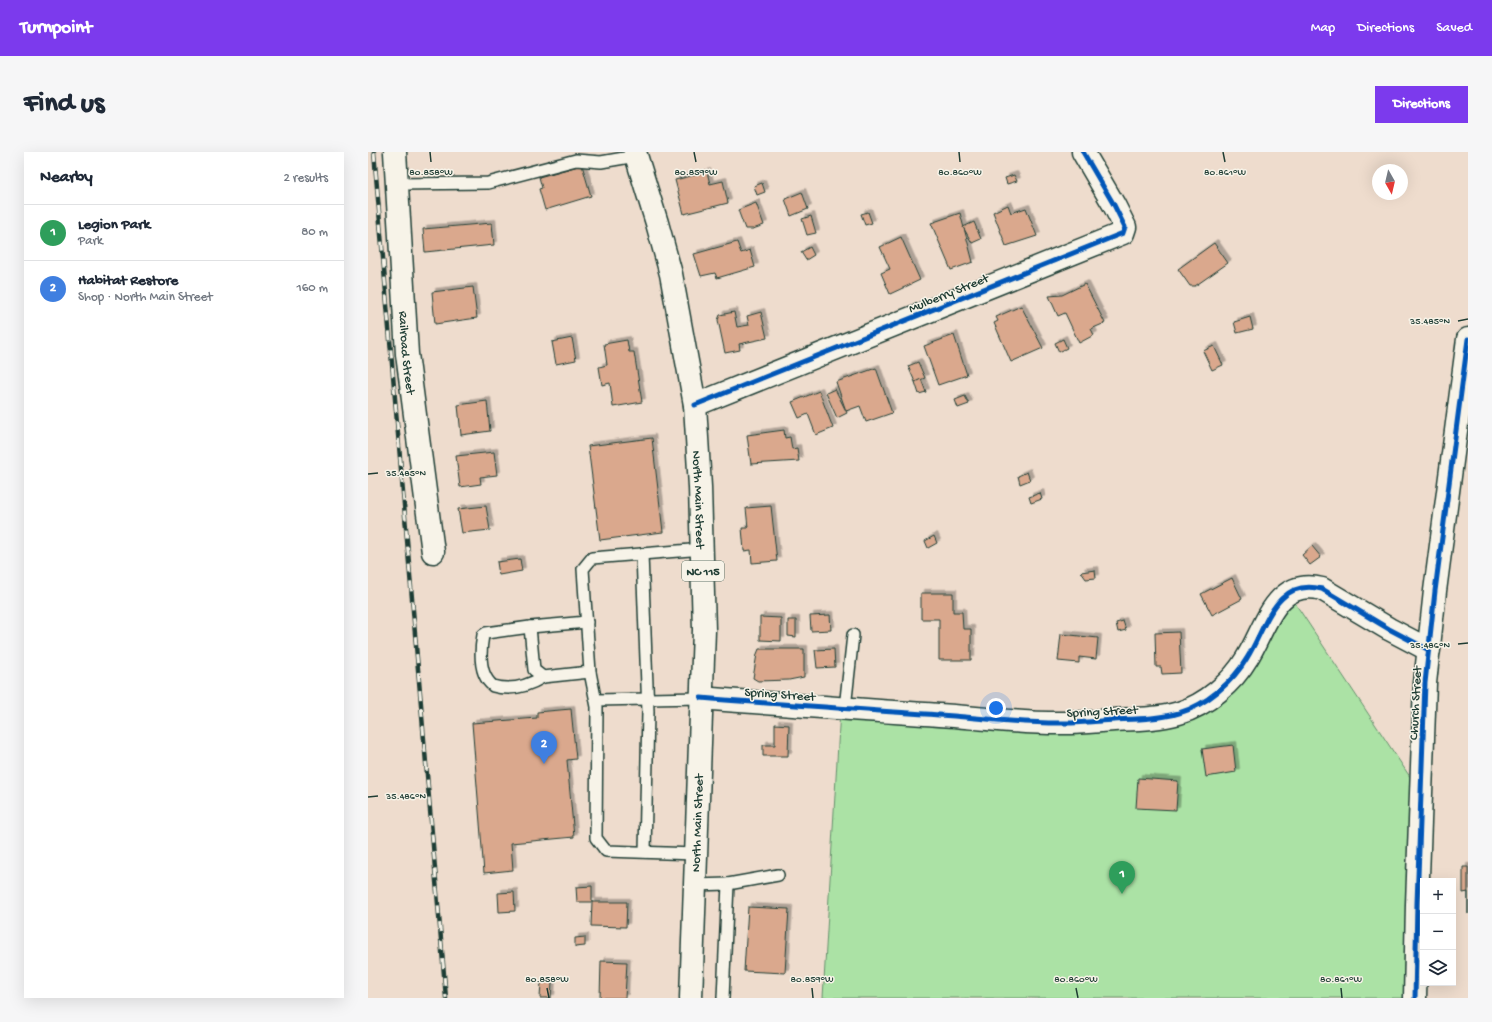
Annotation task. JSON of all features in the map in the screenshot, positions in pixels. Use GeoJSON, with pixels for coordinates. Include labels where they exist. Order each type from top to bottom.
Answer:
{"type":"FeatureCollection","features":[{"type":"Feature","properties":{"kind":"street","name":"Railroad Street"},"geometry":{"type":"LineString","coordinates":[[395,152],[407,354],[433,552]]}},
{"type":"Feature","properties":{"kind":"street","name":"Mulberry Street"},"geometry":{"type":"LineString","coordinates":[[695,406],[1123,233],[1125,227],[1083,152]]}},
{"type":"Feature","properties":{"kind":"street","name":"North Main Street"},"geometry":{"type":"LineString","coordinates":[[635,154],[657,223],[671,274],[695,406],[702,549],[704,630],[691,998]]}},
{"type":"Feature","properties":{"kind":"street","name":"Church Street"},"geometry":{"type":"LineString","coordinates":[[1415,998],[1416,904],[1425,683],[1465,383],[1468,339]]}},
{"type":"Feature","properties":{"kind":"street","name":"Spring Street"},"geometry":{"type":"LineString","coordinates":[[701,698],[1066,723],[1144,718],[1180,712],[1215,694],[1231,679],[1247,659],[1276,603],[1289,593],[1302,587],[1312,586],[1322,589],[1389,629],[1429,650]]}},
{"type":"Feature","properties":{"kind":"lane"},"geometry":{"type":"LineString","coordinates":[[397,184],[488,183],[576,160],[601,162],[635,154]]}},
{"type":"Feature","properties":{"kind":"lane"},"geometry":{"type":"LineString","coordinates":[[695,854],[606,850],[596,838],[596,700],[590,672],[583,568],[592,558],[702,549]]}},
{"type":"Feature","properties":{"kind":"lane"},"geometry":{"type":"LineString","coordinates":[[642,554],[648,699],[645,852]]}},
{"type":"Feature","properties":{"kind":"lane"},"geometry":{"type":"LineString","coordinates":[[587,622],[530,626],[486,633],[483,635],[481,653],[482,668],[488,682],[493,686],[507,688],[533,683],[543,677],[590,672]]}},
{"type":"Feature","properties":{"kind":"lane"},"geometry":{"type":"LineString","coordinates":[[530,626],[534,670],[543,677]]}},
{"type":"Feature","properties":{"kind":"lane"},"geometry":{"type":"LineString","coordinates":[[845,708],[853,635]]}},
{"type":"Feature","properties":{"kind":"lane"},"geometry":{"type":"LineString","coordinates":[[596,700],[701,698]]}},
{"type":"Feature","properties":{"kind":"lane"},"geometry":{"type":"LineString","coordinates":[[694,885],[728,884],[778,875]]}},
{"type":"Feature","properties":{"kind":"lane"},"geometry":{"type":"LineString","coordinates":[[723,998],[728,884]]}},
{"type":"Feature","properties":{"kind":"green space"},"geometry":{"type":"Polygon","coordinates":[[[1289,594],[1418,789],[1413,998],[823,998],[840,710],[1008,722],[1199,705],[1289,594]]]}},
{"type":"Feature","properties":{"kind":"building"},"geometry":{"type":"Polygon","coordinates":[[[582,165],[591,196],[545,210],[539,189],[542,188],[539,177],[582,165]]]}},
{"type":"Feature","properties":{"kind":"building"},"geometry":{"type":"Polygon","coordinates":[[[707,172],[710,184],[723,181],[728,203],[684,214],[675,180],[707,172]]]}},
{"type":"Feature","properties":{"kind":"building"},"geometry":{"type":"Polygon","coordinates":[[[1014,175],[1017,181],[1007,184],[1005,178],[1014,175]]]}},
{"type":"Feature","properties":{"kind":"building"},"geometry":{"type":"Polygon","coordinates":[[[762,183],[765,192],[757,195],[754,186],[762,183]]]}},
{"type":"Feature","properties":{"kind":"building"},"geometry":{"type":"Polygon","coordinates":[[[802,192],[808,209],[791,216],[785,199],[802,192]]]}},
{"type":"Feature","properties":{"kind":"building"},"geometry":{"type":"Polygon","coordinates":[[[756,203],[764,225],[753,229],[745,229],[738,210],[756,203]]]}},
{"type":"Feature","properties":{"kind":"building"},"geometry":{"type":"Polygon","coordinates":[[[1008,205],[1011,213],[1026,208],[1037,236],[1006,246],[993,212],[1008,205]]]}},
{"type":"Feature","properties":{"kind":"building"},"geometry":{"type":"Polygon","coordinates":[[[868,212],[872,223],[865,225],[861,214],[868,212]]]}},
{"type":"Feature","properties":{"kind":"building"},"geometry":{"type":"Polygon","coordinates":[[[960,213],[973,262],[951,270],[931,223],[960,213]]]}},
{"type":"Feature","properties":{"kind":"building"},"geometry":{"type":"Polygon","coordinates":[[[811,216],[816,233],[807,235],[802,219],[811,216]]]}},
{"type":"Feature","properties":{"kind":"building"},"geometry":{"type":"Polygon","coordinates":[[[974,222],[981,239],[972,243],[963,227],[974,222]]]}},
{"type":"Feature","properties":{"kind":"building"},"geometry":{"type":"Polygon","coordinates":[[[492,223],[494,245],[425,252],[423,229],[492,223]]]}},
{"type":"Feature","properties":{"kind":"building"},"geometry":{"type":"Polygon","coordinates":[[[901,237],[920,280],[890,294],[881,273],[890,269],[880,247],[901,237]]]}},
{"type":"Feature","properties":{"kind":"building"},"geometry":{"type":"Polygon","coordinates":[[[737,242],[741,253],[750,250],[755,267],[717,278],[715,273],[701,276],[694,254],[737,242]]]}},
{"type":"Feature","properties":{"kind":"building"},"geometry":{"type":"Polygon","coordinates":[[[1214,243],[1228,263],[1195,286],[1190,286],[1178,269],[1214,243]]]}},
{"type":"Feature","properties":{"kind":"building"},"geometry":{"type":"Polygon","coordinates":[[[810,247],[814,255],[806,260],[801,252],[810,247]]]}},
{"type":"Feature","properties":{"kind":"building"},"geometry":{"type":"Polygon","coordinates":[[[1085,284],[1105,323],[1091,329],[1094,335],[1079,343],[1065,313],[1058,316],[1049,296],[1062,295],[1085,284]]]}},
{"type":"Feature","properties":{"kind":"building"},"geometry":{"type":"Polygon","coordinates":[[[473,287],[477,318],[435,324],[432,292],[473,287]]]}},
{"type":"Feature","properties":{"kind":"building"},"geometry":{"type":"Polygon","coordinates":[[[1021,306],[1043,348],[1011,362],[994,323],[998,321],[996,317],[1021,306]]]}},
{"type":"Feature","properties":{"kind":"building"},"geometry":{"type":"Polygon","coordinates":[[[734,312],[737,327],[749,325],[747,316],[761,312],[767,338],[739,344],[740,350],[725,353],[718,320],[720,315],[734,312]]]}},
{"type":"Feature","properties":{"kind":"building"},"geometry":{"type":"Polygon","coordinates":[[[1250,317],[1253,329],[1237,333],[1234,322],[1250,317]]]}},
{"type":"Feature","properties":{"kind":"building"},"geometry":{"type":"Polygon","coordinates":[[[954,335],[967,375],[938,385],[924,346],[954,335]]]}},
{"type":"Feature","properties":{"kind":"building"},"geometry":{"type":"Polygon","coordinates":[[[572,338],[576,360],[556,364],[552,342],[572,338]]]}},
{"type":"Feature","properties":{"kind":"building"},"geometry":{"type":"Polygon","coordinates":[[[1063,339],[1067,348],[1059,352],[1055,343],[1063,339]]]}},
{"type":"Feature","properties":{"kind":"building"},"geometry":{"type":"Polygon","coordinates":[[[627,340],[629,352],[634,352],[642,402],[613,407],[610,383],[602,385],[599,367],[607,365],[604,344],[627,340]]]}},
{"type":"Feature","properties":{"kind":"building"},"geometry":{"type":"Polygon","coordinates":[[[1214,346],[1223,365],[1212,370],[1203,351],[1214,346]]]}},
{"type":"Feature","properties":{"kind":"building"},"geometry":{"type":"Polygon","coordinates":[[[918,362],[925,378],[915,382],[908,366],[918,362]]]}},
{"type":"Feature","properties":{"kind":"building"},"geometry":{"type":"Polygon","coordinates":[[[876,368],[892,413],[866,422],[860,406],[846,411],[836,382],[876,368]]]}},
{"type":"Feature","properties":{"kind":"building"},"geometry":{"type":"Polygon","coordinates":[[[921,379],[926,392],[919,394],[915,382],[921,379]]]}},
{"type":"Feature","properties":{"kind":"building"},"geometry":{"type":"Polygon","coordinates":[[[835,389],[847,413],[837,418],[826,393],[835,389]]]}},
{"type":"Feature","properties":{"kind":"building"},"geometry":{"type":"Polygon","coordinates":[[[819,391],[833,428],[816,435],[808,414],[799,418],[792,402],[819,391]]]}},
{"type":"Feature","properties":{"kind":"building"},"geometry":{"type":"Polygon","coordinates":[[[965,396],[969,404],[958,408],[955,400],[965,396]]]}},
{"type":"Feature","properties":{"kind":"building"},"geometry":{"type":"Polygon","coordinates":[[[487,401],[490,431],[461,435],[458,405],[487,401]]]}},
{"type":"Feature","properties":{"kind":"building"},"geometry":{"type":"Polygon","coordinates":[[[784,430],[785,438],[790,437],[792,449],[797,448],[799,461],[751,464],[747,435],[784,430]]]}},
{"type":"Feature","properties":{"kind":"building"},"geometry":{"type":"Polygon","coordinates":[[[652,438],[663,532],[600,540],[588,446],[652,438]]]}},
{"type":"Feature","properties":{"kind":"building"},"geometry":{"type":"Polygon","coordinates":[[[494,452],[497,475],[480,477],[481,484],[460,487],[456,456],[494,452]]]}},
{"type":"Feature","properties":{"kind":"building"},"geometry":{"type":"Polygon","coordinates":[[[1027,472],[1030,480],[1020,484],[1018,476],[1027,472]]]}},
{"type":"Feature","properties":{"kind":"building"},"geometry":{"type":"Polygon","coordinates":[[[1040,493],[1042,499],[1031,503],[1029,497],[1040,493]]]}},
{"type":"Feature","properties":{"kind":"building"},"geometry":{"type":"Polygon","coordinates":[[[486,506],[490,530],[462,533],[458,509],[486,506]]]}},
{"type":"Feature","properties":{"kind":"building"},"geometry":{"type":"Polygon","coordinates":[[[771,506],[777,561],[752,563],[751,550],[744,551],[742,528],[748,528],[746,508],[771,506]]]}},
{"type":"Feature","properties":{"kind":"building"},"geometry":{"type":"Polygon","coordinates":[[[934,536],[937,543],[928,548],[925,541],[934,536]]]}},
{"type":"Feature","properties":{"kind":"building"},"geometry":{"type":"Polygon","coordinates":[[[1312,546],[1321,557],[1310,565],[1302,555],[1312,546]]]}},
{"type":"Feature","properties":{"kind":"building"},"geometry":{"type":"Polygon","coordinates":[[[520,559],[522,571],[499,575],[497,562],[520,559]]]}},
{"type":"Feature","properties":{"kind":"building"},"geometry":{"type":"Polygon","coordinates":[[[1095,570],[1096,578],[1086,579],[1081,572],[1095,570]]]}},
{"type":"Feature","properties":{"kind":"building"},"geometry":{"type":"Polygon","coordinates":[[[1232,578],[1242,599],[1212,615],[1201,594],[1232,578]]]}},
{"type":"Feature","properties":{"kind":"building"},"geometry":{"type":"Polygon","coordinates":[[[921,593],[953,593],[953,612],[962,612],[963,629],[971,629],[971,660],[939,660],[939,619],[921,619],[921,593]]]}},
{"type":"Feature","properties":{"kind":"building"},"geometry":{"type":"Polygon","coordinates":[[[830,615],[831,630],[811,631],[810,616],[830,615]]]}},
{"type":"Feature","properties":{"kind":"building"},"geometry":{"type":"Polygon","coordinates":[[[760,617],[781,618],[781,641],[760,640],[760,617]]]}},
{"type":"Feature","properties":{"kind":"building"},"geometry":{"type":"Polygon","coordinates":[[[788,620],[796,620],[796,637],[788,636],[788,620]]]}},
{"type":"Feature","properties":{"kind":"building"},"geometry":{"type":"Polygon","coordinates":[[[1123,621],[1126,630],[1118,632],[1116,623],[1123,621]]]}},
{"type":"Feature","properties":{"kind":"building"},"geometry":{"type":"Polygon","coordinates":[[[1179,632],[1181,673],[1162,674],[1161,667],[1156,667],[1155,633],[1179,632]]]}},
{"type":"Feature","properties":{"kind":"building"},"geometry":{"type":"Polygon","coordinates":[[[1061,634],[1098,638],[1096,659],[1079,657],[1079,663],[1058,661],[1061,634]]]}},
{"type":"Feature","properties":{"kind":"building"},"geometry":{"type":"Polygon","coordinates":[[[759,649],[804,649],[804,677],[789,680],[758,681],[753,678],[759,649]]]}},
{"type":"Feature","properties":{"kind":"building"},"geometry":{"type":"Polygon","coordinates":[[[834,649],[835,667],[817,668],[815,650],[834,649]]]}},
{"type":"Feature","properties":{"kind":"building"},"geometry":{"type":"Polygon","coordinates":[[[571,709],[576,759],[567,760],[574,837],[511,843],[513,870],[484,873],[472,723],[537,718],[537,712],[571,709]]]}},
{"type":"Feature","properties":{"kind":"building"},"geometry":{"type":"Polygon","coordinates":[[[775,724],[789,725],[788,756],[763,756],[763,745],[775,745],[775,724]]]}},
{"type":"Feature","properties":{"kind":"building"},"geometry":{"type":"Polygon","coordinates":[[[1233,745],[1236,772],[1206,777],[1202,749],[1233,745]]]}},
{"type":"Feature","properties":{"kind":"building"},"geometry":{"type":"Polygon","coordinates":[[[1138,778],[1178,781],[1176,810],[1136,808],[1138,778]]]}},
{"type":"Feature","properties":{"kind":"building"},"geometry":{"type":"Polygon","coordinates":[[[1463,867],[1468,867],[1468,892],[1463,893],[1463,867]]]}},
{"type":"Feature","properties":{"kind":"building"},"geometry":{"type":"Polygon","coordinates":[[[592,886],[592,902],[577,902],[576,887],[592,886]]]}},
{"type":"Feature","properties":{"kind":"building"},"geometry":{"type":"Polygon","coordinates":[[[514,892],[515,911],[499,912],[498,893],[514,892]]]}},
{"type":"Feature","properties":{"kind":"building"},"geometry":{"type":"Polygon","coordinates":[[[592,902],[627,902],[626,927],[591,926],[592,902]]]}},
{"type":"Feature","properties":{"kind":"building"},"geometry":{"type":"Polygon","coordinates":[[[748,907],[789,909],[785,973],[744,971],[748,907]]]}},
{"type":"Feature","properties":{"kind":"building"},"geometry":{"type":"Polygon","coordinates":[[[585,937],[585,946],[575,947],[575,938],[585,937]]]}},
{"type":"Feature","properties":{"kind":"building"},"geometry":{"type":"Polygon","coordinates":[[[601,961],[627,962],[625,998],[600,998],[601,961]]]}},
{"type":"Feature","properties":{"kind":"building"},"geometry":{"type":"Polygon","coordinates":[[[541,982],[552,982],[551,998],[540,998],[541,982]]]}},
{"type":"Feature","properties":{"kind":"railway"},"geometry":{"type":"LineString","coordinates":[[374,152],[446,998]]}},
{"type":"Feature","properties":{"kind":"cycle path"},"geometry":{"type":"LineString","coordinates":[[695,405],[1123,233],[1125,227],[1083,152]]}},
{"type":"Feature","properties":{"kind":"cycle path"},"geometry":{"type":"LineString","coordinates":[[1415,998],[1425,683],[1435,591],[1468,339]]}},
{"type":"Feature","properties":{"kind":"cycle path"},"geometry":{"type":"LineString","coordinates":[[701,698],[1038,723],[1078,723],[1163,716],[1179,713],[1189,709],[1218,692],[1241,667],[1274,608],[1293,590],[1306,587],[1322,589],[1389,629],[1429,650]]}},
{"type":"Feature","properties":{"kind":"place","name":"Habitat Restore"},"geometry":{"type":"Point","coordinates":[544,764]}},
{"type":"Feature","properties":{"kind":"place","name":"Legion Park"},"geometry":{"type":"Point","coordinates":[1122,894]}}]}
